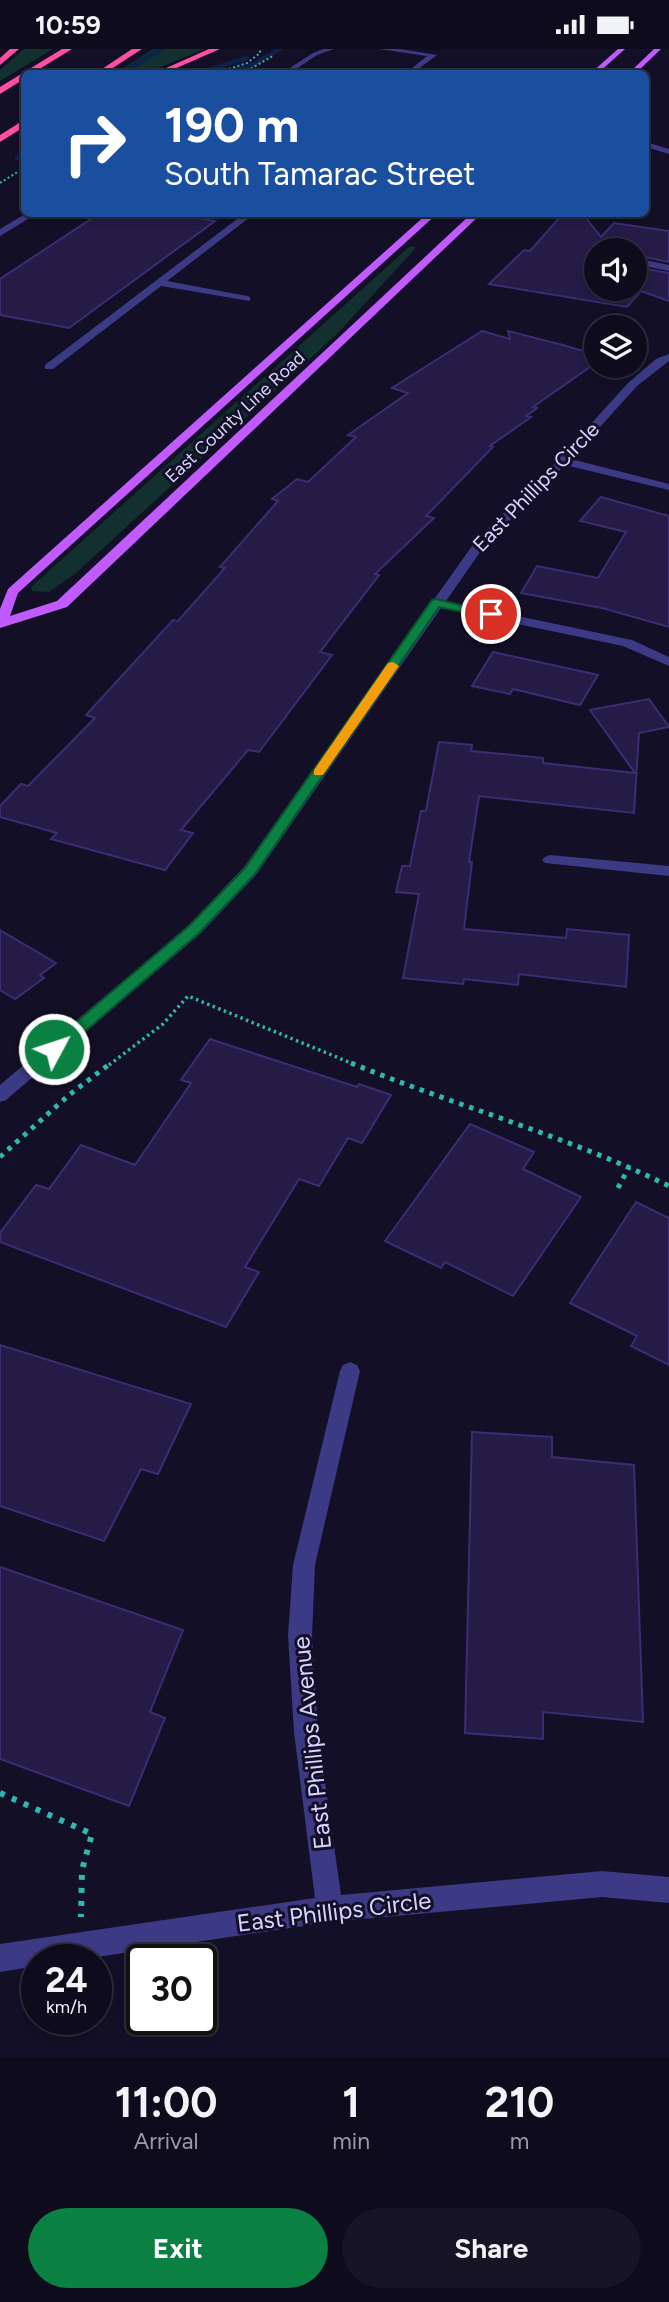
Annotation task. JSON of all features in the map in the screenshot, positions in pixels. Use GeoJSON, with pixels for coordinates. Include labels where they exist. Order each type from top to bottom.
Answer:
{"type":"FeatureCollection","features":[{"type":"Feature","properties":{"kind":"highway"},"geometry":{"type":"LineString","coordinates":[[0,62],[15,49]]}},
{"type":"Feature","properties":{"kind":"highway"},"geometry":{"type":"LineString","coordinates":[[34,70],[68,49]]}},
{"type":"Feature","properties":{"kind":"highway"},"geometry":{"type":"LineString","coordinates":[[105,70],[138,49]]}},
{"type":"Feature","properties":{"kind":"highway"},"geometry":{"type":"LineString","coordinates":[[166,70],[216,49]]}},
{"type":"Feature","properties":{"kind":"highway"},"geometry":{"type":"LineString","coordinates":[[0,91],[21,78]]}},
{"type":"Feature","properties":{"kind":"highway"},"geometry":{"type":"LineString","coordinates":[[0,139],[21,125]]}},
{"type":"Feature","properties":{"kind":"highway"},"geometry":{"type":"LineString","coordinates":[[0,151],[19,141]]}},
{"type":"Feature","properties":{"kind":"main road"},"geometry":{"type":"LineString","coordinates":[[598,70],[622,49]]}},
{"type":"Feature","properties":{"kind":"main road"},"geometry":{"type":"LineString","coordinates":[[635,70],[658,49]]}},
{"type":"Feature","properties":{"kind":"main road","name":"East County Line Road"},"geometry":{"type":"LineString","coordinates":[[0,622],[12,591],[430,217]]}},
{"type":"Feature","properties":{"kind":"main road","name":"East County Line Road"},"geometry":{"type":"LineString","coordinates":[[0,622],[62,604],[474,217]]}},
{"type":"Feature","properties":{"kind":"street"},"geometry":{"type":"LineString","coordinates":[[291,70],[315,54],[330,49]]}},
{"type":"Feature","properties":{"kind":"street"},"geometry":{"type":"LineString","coordinates":[[382,49],[433,55],[413,70]]}},
{"type":"Feature","properties":{"kind":"street"},"geometry":{"type":"LineString","coordinates":[[649,145],[669,152]]}},
{"type":"Feature","properties":{"kind":"street"},"geometry":{"type":"LineString","coordinates":[[0,221],[21,210]]}},
{"type":"Feature","properties":{"kind":"street"},"geometry":{"type":"LineString","coordinates":[[0,233],[27,217]]}},
{"type":"Feature","properties":{"kind":"street"},"geometry":{"type":"LineString","coordinates":[[49,367],[246,217]]}},
{"type":"Feature","properties":{"kind":"street"},"geometry":{"type":"LineString","coordinates":[[647,263],[669,268]]}},
{"type":"Feature","properties":{"kind":"street"},"geometry":{"type":"LineString","coordinates":[[161,282],[247,299]]}},
{"type":"Feature","properties":{"kind":"street","name":"East Phillips Circle"},"geometry":{"type":"LineString","coordinates":[[0,1095],[194,930],[250,871],[481,542],[563,461],[633,384],[660,361],[669,357]]}},
{"type":"Feature","properties":{"kind":"street"},"geometry":{"type":"LineString","coordinates":[[563,461],[669,487]]}},
{"type":"Feature","properties":{"kind":"street"},"geometry":{"type":"LineString","coordinates":[[436,603],[627,643],[669,663]]}},
{"type":"Feature","properties":{"kind":"street"},"geometry":{"type":"LineString","coordinates":[[550,860],[669,871]]}},
{"type":"Feature","properties":{"kind":"street","name":"East Phillips Avenue"},"geometry":{"type":"LineString","coordinates":[[330,1909],[306,1732],[300,1635],[304,1565],[351,1371]]}},
{"type":"Feature","properties":{"kind":"street","name":"East Phillips Circle"},"geometry":{"type":"LineString","coordinates":[[94,1944],[330,1909],[602,1884],[669,1890]]}},
{"type":"Feature","properties":{"kind":"street","name":"East Phillips Circle"},"geometry":{"type":"LineString","coordinates":[[0,1958],[21,1955]]}},
{"type":"Feature","properties":{"kind":"path"},"geometry":{"type":"LineString","coordinates":[[225,70],[253,60],[259,55],[260,49]]}},
{"type":"Feature","properties":{"kind":"path"},"geometry":{"type":"LineString","coordinates":[[248,70],[273,56]]}},
{"type":"Feature","properties":{"kind":"path"},"geometry":{"type":"LineString","coordinates":[[0,183],[21,170]]}},
{"type":"Feature","properties":{"kind":"path"},"geometry":{"type":"LineString","coordinates":[[0,1157],[69,1095],[163,1024],[188,996],[407,1086],[629,1167],[669,1187]]}},
{"type":"Feature","properties":{"kind":"path"},"geometry":{"type":"LineString","coordinates":[[618,1188],[629,1167]]}},
{"type":"Feature","properties":{"kind":"path"},"geometry":{"type":"LineString","coordinates":[[0,1793],[33,1805],[62,1822],[92,1834],[82,1870],[81,1944]]}},
{"type":"Feature","properties":{"kind":"green space"},"geometry":{"type":"Polygon","coordinates":[[[24,49],[53,49],[0,81],[0,70],[24,49]]]}},
{"type":"Feature","properties":{"kind":"green space"},"geometry":{"type":"Polygon","coordinates":[[[153,49],[205,49],[153,70],[121,70],[153,49]]]}},
{"type":"Feature","properties":{"kind":"green space"},"geometry":{"type":"Polygon","coordinates":[[[415,246],[338,333],[75,574],[49,592],[32,591],[31,587],[409,247],[415,246]]]}},
{"type":"Feature","properties":{"kind":"building"},"geometry":{"type":"Polygon","coordinates":[[[94,217],[193,217],[215,221],[69,328],[0,315],[0,279],[94,217]]]}},
{"type":"Feature","properties":{"kind":"building"},"geometry":{"type":"Polygon","coordinates":[[[560,217],[585,217],[601,237],[614,223],[669,231],[669,262],[647,257],[647,238],[584,238],[584,300],[489,284],[524,250],[530,251],[560,217]]]}},
{"type":"Feature","properties":{"kind":"building"},"geometry":{"type":"Polygon","coordinates":[[[647,269],[669,273],[669,301],[647,293],[647,269]]]}},
{"type":"Feature","properties":{"kind":"building"},"geometry":{"type":"Polygon","coordinates":[[[591,301],[632,301],[627,307],[591,301]]]}},
{"type":"Feature","properties":{"kind":"building"},"geometry":{"type":"Polygon","coordinates":[[[482,331],[510,339],[508,331],[584,351],[584,371],[533,407],[537,408],[526,416],[531,417],[490,446],[493,447],[426,516],[434,518],[375,574],[379,575],[320,652],[332,655],[259,752],[248,750],[181,830],[193,833],[165,870],[51,839],[57,833],[0,817],[0,806],[21,784],[28,786],[95,718],[86,715],[173,620],[178,621],[225,568],[220,567],[278,501],[272,499],[297,479],[308,482],[356,437],[348,435],[408,393],[392,388],[482,331]]]}},
{"type":"Feature","properties":{"kind":"building"},"geometry":{"type":"Polygon","coordinates":[[[601,497],[669,516],[669,627],[602,608],[521,593],[537,566],[598,578],[626,532],[580,521],[601,497]]]}},
{"type":"Feature","properties":{"kind":"building"},"geometry":{"type":"Polygon","coordinates":[[[493,652],[598,675],[580,705],[513,689],[510,694],[472,686],[493,652]]]}},
{"type":"Feature","properties":{"kind":"building"},"geometry":{"type":"Polygon","coordinates":[[[649,699],[669,727],[639,733],[634,813],[479,796],[469,862],[472,862],[464,929],[566,938],[567,929],[629,935],[626,987],[519,974],[518,985],[464,979],[463,984],[403,978],[419,894],[396,892],[402,866],[410,866],[421,811],[426,811],[439,742],[472,745],[471,751],[543,758],[543,763],[635,773],[590,710],[649,699]]]}},
{"type":"Feature","properties":{"kind":"building"},"geometry":{"type":"Polygon","coordinates":[[[0,930],[56,963],[40,975],[44,978],[15,999],[0,990],[0,930]]]}},
{"type":"Feature","properties":{"kind":"building"},"geometry":{"type":"Polygon","coordinates":[[[210,1039],[357,1087],[359,1084],[391,1095],[362,1143],[348,1138],[319,1186],[299,1179],[245,1267],[259,1272],[226,1327],[0,1242],[0,1233],[36,1185],[49,1189],[81,1145],[135,1165],[191,1083],[181,1080],[210,1039]]]}},
{"type":"Feature","properties":{"kind":"building"},"geometry":{"type":"Polygon","coordinates":[[[470,1124],[534,1152],[523,1169],[581,1197],[513,1296],[445,1262],[441,1268],[385,1241],[470,1124]]]}},
{"type":"Feature","properties":{"kind":"building"},"geometry":{"type":"Polygon","coordinates":[[[636,1202],[669,1218],[669,1365],[631,1346],[637,1336],[570,1303],[636,1202]]]}},
{"type":"Feature","properties":{"kind":"building"},"geometry":{"type":"Polygon","coordinates":[[[0,1345],[191,1404],[158,1474],[141,1469],[104,1541],[0,1506],[0,1345]]]}},
{"type":"Feature","properties":{"kind":"building"},"geometry":{"type":"Polygon","coordinates":[[[472,1432],[552,1437],[552,1457],[634,1465],[643,1722],[543,1712],[543,1739],[465,1733],[472,1432]]]}},
{"type":"Feature","properties":{"kind":"building"},"geometry":{"type":"Polygon","coordinates":[[[0,1567],[183,1630],[150,1712],[165,1718],[129,1806],[0,1759],[0,1567]]]}},
{"type":"Feature","properties":{"kind":"waterway"},"geometry":{"type":"LineString","coordinates":[[128,70],[161,49]]}},
{"type":"Feature","properties":{"kind":"waterway"},"geometry":{"type":"LineString","coordinates":[[235,70],[254,64],[280,49]]}},
{"type":"Feature","properties":{"kind":"waterway"},"geometry":{"type":"LineString","coordinates":[[209,70],[247,58]]}},
{"type":"Feature","properties":{"kind":"waterway"},"geometry":{"type":"LineString","coordinates":[[17,158],[21,156]]}},
{"type":"Feature","properties":{"kind":"slow traffic"},"geometry":{"type":"LineString","coordinates":[[319,772],[393,666]]}},
{"type":"Feature","properties":{"kind":"route"},"geometry":{"type":"LineString","coordinates":[[54,1049],[194,930],[250,871],[436,603],[491,614]]}}]}
